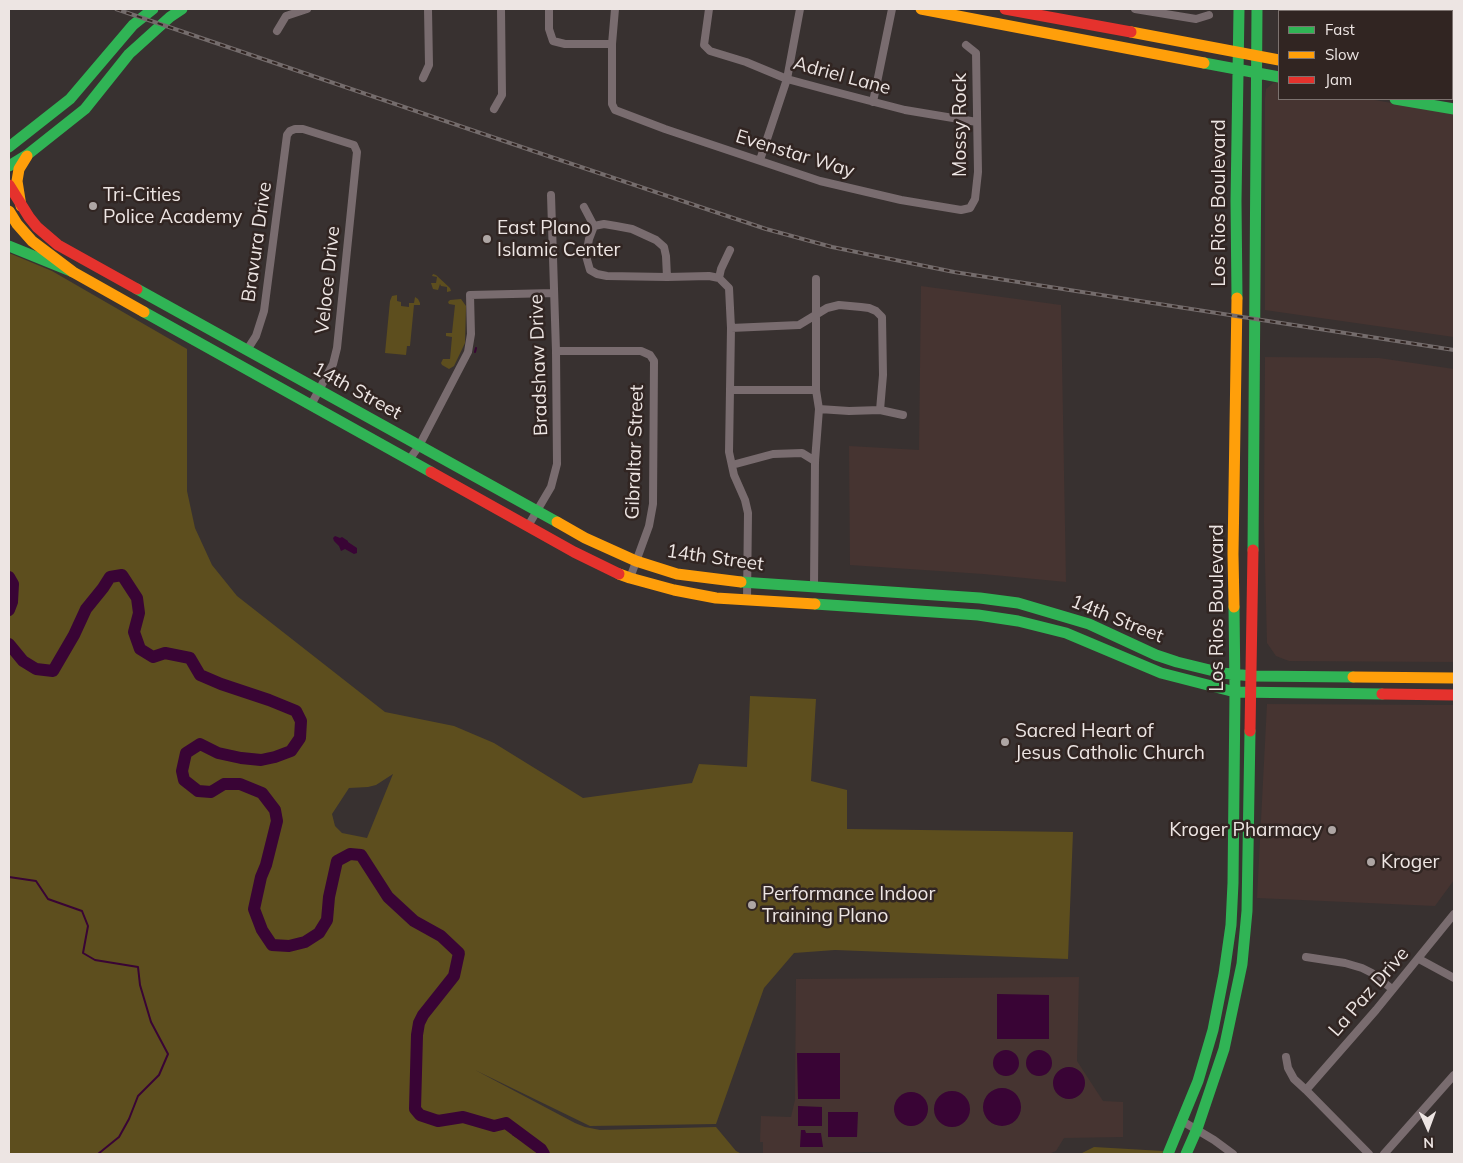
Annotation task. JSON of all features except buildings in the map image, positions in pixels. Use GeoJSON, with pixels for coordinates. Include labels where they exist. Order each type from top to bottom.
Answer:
{"type":"FeatureCollection","features":[{"type":"Feature","properties":{"kind":"main road"},"geometry":{"type":"LineString","coordinates":[[9,147],[70,99],[133,25],[153,9]]}},
{"type":"Feature","properties":{"kind":"main road"},"geometry":{"type":"LineString","coordinates":[[9,166],[27,155],[85,109],[129,54],[170,17],[182,9]]}},
{"type":"Feature","properties":{"kind":"main road"},"geometry":{"type":"LineString","coordinates":[[921,9],[1278,77]]}},
{"type":"Feature","properties":{"kind":"main road"},"geometry":{"type":"LineString","coordinates":[[1005,9],[1024,11],[1278,60]]}},
{"type":"Feature","properties":{"kind":"main road","name":"Los Rios Boulevard"},"geometry":{"type":"LineString","coordinates":[[1168,1154],[1198,1081],[1213,1030],[1231,925],[1235,692],[1233,542],[1237,339],[1236,201],[1239,9]]}},
{"type":"Feature","properties":{"kind":"main road","name":"Los Rios Boulevard"},"geometry":{"type":"LineString","coordinates":[[1186,1154],[1197,1129],[1224,1049],[1238,987],[1245,940],[1252,676],[1257,9]]}},
{"type":"Feature","properties":{"kind":"main road"},"geometry":{"type":"LineString","coordinates":[[1134,48],[1136,34]]}},
{"type":"Feature","properties":{"kind":"main road"},"geometry":{"type":"LineString","coordinates":[[70,99],[85,109]]}},
{"type":"Feature","properties":{"kind":"main road"},"geometry":{"type":"LineString","coordinates":[[1401,100],[1454,109]]}},
{"type":"Feature","properties":{"kind":"main road"},"geometry":{"type":"LineString","coordinates":[[21,206],[17,181],[19,169],[27,155]]}},
{"type":"Feature","properties":{"kind":"main road","name":"14th Street"},"geometry":{"type":"LineString","coordinates":[[9,185],[21,206],[37,227],[58,245],[595,544],[636,561],[692,576],[748,582],[1001,600],[1032,606],[1062,615],[1177,662],[1210,671],[1235,675],[1454,678]]}},
{"type":"Feature","properties":{"kind":"main road"},"geometry":{"type":"LineString","coordinates":[[1236,201],[1256,202]]}},
{"type":"Feature","properties":{"kind":"main road","name":"14th Street"},"geometry":{"type":"LineString","coordinates":[[9,211],[32,241],[73,272],[585,558],[630,578],[690,594],[747,600],[978,615],[1018,621],[1066,633],[1161,673],[1235,692],[1454,695]]}},
{"type":"Feature","properties":{"kind":"main road"},"geometry":{"type":"LineString","coordinates":[[9,246],[73,272]]}},
{"type":"Feature","properties":{"kind":"main road"},"geometry":{"type":"LineString","coordinates":[[169,326],[178,312]]}},
{"type":"Feature","properties":{"kind":"main road"},"geometry":{"type":"LineString","coordinates":[[1235,446],[1254,446]]}},
{"type":"Feature","properties":{"kind":"main road"},"geometry":{"type":"LineString","coordinates":[[1233,542],[1253,539]]}},
{"type":"Feature","properties":{"kind":"main road"},"geometry":{"type":"LineString","coordinates":[[893,610],[894,592]]}},
{"type":"Feature","properties":{"kind":"main road"},"geometry":{"type":"LineString","coordinates":[[978,615],[980,598]]}},
{"type":"Feature","properties":{"kind":"main road"},"geometry":{"type":"LineString","coordinates":[[1095,645],[1102,630]]}},
{"type":"Feature","properties":{"kind":"main road"},"geometry":{"type":"LineString","coordinates":[[1383,677],[1383,694]]}},
{"type":"Feature","properties":{"kind":"main road"},"geometry":{"type":"LineString","coordinates":[[1233,807],[1250,806]]}},
{"type":"Feature","properties":{"kind":"main road"},"geometry":{"type":"LineString","coordinates":[[1233,883],[1247,886]]}},
{"type":"Feature","properties":{"kind":"street"},"geometry":{"type":"LineString","coordinates":[[277,30],[286,16],[307,9]]}},
{"type":"Feature","properties":{"kind":"street"},"geometry":{"type":"LineString","coordinates":[[423,78],[429,65],[428,9]]}},
{"type":"Feature","properties":{"kind":"street"},"geometry":{"type":"LineString","coordinates":[[494,109],[502,95],[501,9]]}},
{"type":"Feature","properties":{"kind":"street"},"geometry":{"type":"LineString","coordinates":[[549,9],[549,30],[553,41],[565,44],[612,44],[614,9]]}},
{"type":"Feature","properties":{"kind":"street","name":"Adriel Lane"},"geometry":{"type":"LineString","coordinates":[[709,9],[704,45],[710,51],[746,62],[787,79],[873,102],[939,117],[977,122]]}},
{"type":"Feature","properties":{"kind":"street"},"geometry":{"type":"LineString","coordinates":[[760,160],[787,79],[800,9]]}},
{"type":"Feature","properties":{"kind":"street"},"geometry":{"type":"LineString","coordinates":[[873,102],[892,9]]}},
{"type":"Feature","properties":{"kind":"street"},"geometry":{"type":"LineString","coordinates":[[1136,9],[1196,19],[1209,15]]}},
{"type":"Feature","properties":{"kind":"street"},"geometry":{"type":"LineString","coordinates":[[1021,28],[1024,11]]}},
{"type":"Feature","properties":{"kind":"street","name":"Evenstar Way"},"geometry":{"type":"LineString","coordinates":[[612,44],[612,104],[615,110],[665,129],[820,181],[934,206],[960,210],[970,208]]}},
{"type":"Feature","properties":{"kind":"street","name":"Mossy Rock"},"geometry":{"type":"LineString","coordinates":[[966,45],[976,53],[978,172],[975,199],[970,208]]}},
{"type":"Feature","properties":{"kind":"street","name":"Veloce Drive"},"geometry":{"type":"LineString","coordinates":[[287,135],[290,130],[303,129],[354,145],[357,152],[337,348],[332,364],[310,405]]}},
{"type":"Feature","properties":{"kind":"street","name":"Bravura Drive"},"geometry":{"type":"LineString","coordinates":[[247,350],[256,335],[264,310],[287,135]]}},
{"type":"Feature","properties":{"kind":"street","name":"Bradshaw Drive"},"geometry":{"type":"LineString","coordinates":[[528,526],[551,487],[557,464],[556,351],[551,196]]}},
{"type":"Feature","properties":{"kind":"street"},"geometry":{"type":"LineString","coordinates":[[584,206],[594,226],[586,256],[590,270],[597,274],[607,276],[710,276],[719,278],[729,288],[731,328],[729,452],[734,475],[745,500],[748,513],[747,600]]}},
{"type":"Feature","properties":{"kind":"street"},"geometry":{"type":"LineString","coordinates":[[594,226],[604,224],[632,229],[656,240],[664,247],[667,277]]}},
{"type":"Feature","properties":{"kind":"street"},"geometry":{"type":"LineString","coordinates":[[719,278],[730,250]]}},
{"type":"Feature","properties":{"kind":"street"},"geometry":{"type":"LineString","coordinates":[[814,587],[815,461],[819,410],[816,390],[816,279]]}},
{"type":"Feature","properties":{"kind":"street"},"geometry":{"type":"LineString","coordinates":[[409,460],[419,446],[468,352],[471,334],[470,295],[554,293]]}},
{"type":"Feature","properties":{"kind":"street"},"geometry":{"type":"LineString","coordinates":[[731,328],[799,325],[816,314],[832,307],[844,305],[869,308],[882,317],[883,375],[880,410]]}},
{"type":"Feature","properties":{"kind":"street","name":"Gibraltar Street"},"geometry":{"type":"LineString","coordinates":[[556,351],[641,351],[650,355],[654,361],[653,504],[649,526],[630,578]]}},
{"type":"Feature","properties":{"kind":"street"},"geometry":{"type":"LineString","coordinates":[[730,390],[816,390]]}},
{"type":"Feature","properties":{"kind":"street"},"geometry":{"type":"LineString","coordinates":[[819,410],[880,410],[903,415]]}},
{"type":"Feature","properties":{"kind":"street"},"geometry":{"type":"LineString","coordinates":[[732,465],[773,454],[802,453],[815,461]]}},
{"type":"Feature","properties":{"kind":"street","name":"La Paz Drive"},"geometry":{"type":"LineString","coordinates":[[1306,1090],[1419,959],[1454,914]]}},
{"type":"Feature","properties":{"kind":"street"},"geometry":{"type":"LineString","coordinates":[[1306,957],[1345,963],[1362,968],[1372,973],[1392,989]]}},
{"type":"Feature","properties":{"kind":"street"},"geometry":{"type":"LineString","coordinates":[[1419,959],[1454,978]]}},
{"type":"Feature","properties":{"kind":"street"},"geometry":{"type":"LineString","coordinates":[[1286,1057],[1288,1068],[1294,1079],[1369,1154]]}},
{"type":"Feature","properties":{"kind":"street"},"geometry":{"type":"LineString","coordinates":[[1384,1154],[1454,1076]]}},
{"type":"Feature","properties":{"kind":"street"},"geometry":{"type":"LineString","coordinates":[[1182,1121],[1233,1154]]}},
{"type":"Feature","properties":{"kind":"shaded area"},"geometry":{"type":"Polygon","coordinates":[[[1278,82],[1278,100],[1375,100],[1454,114],[1454,337],[1265,310],[1265,98],[1266,89],[1273,83],[1278,82]]]}},
{"type":"Feature","properties":{"kind":"shaded area"},"geometry":{"type":"Polygon","coordinates":[[[9,253],[52,271],[187,349],[187,491],[195,528],[212,565],[237,596],[385,712],[454,726],[494,743],[583,798],[692,783],[699,764],[747,767],[750,696],[816,699],[811,781],[847,790],[847,829],[1073,832],[1068,959],[835,950],[794,953],[764,988],[716,1124],[590,1126],[475,1070],[585,1127],[600,1130],[716,1127],[736,1151],[742,1154],[9,1154],[9,253]],[[393,774],[376,785],[349,788],[332,814],[335,826],[342,833],[367,838],[393,774]]]}},
{"type":"Feature","properties":{"kind":"shaded area"},"geometry":{"type":"Polygon","coordinates":[[[433,274],[436,275],[450,288],[451,291],[447,292],[447,287],[440,284],[438,290],[433,289],[431,283],[436,283],[437,277],[432,276],[433,274]]]}},
{"type":"Feature","properties":{"kind":"shaded area"},"geometry":{"type":"Polygon","coordinates":[[[921,286],[1061,305],[1066,582],[850,565],[849,446],[919,450],[921,286]]]}},
{"type":"Feature","properties":{"kind":"shaded area"},"geometry":{"type":"Polygon","coordinates":[[[397,295],[397,301],[401,302],[401,306],[409,307],[409,303],[414,303],[415,297],[420,303],[420,305],[414,305],[410,346],[407,346],[406,355],[385,353],[390,301],[392,296],[397,295]]]}},
{"type":"Feature","properties":{"kind":"shaded area"},"geometry":{"type":"Polygon","coordinates":[[[461,299],[466,306],[465,343],[454,366],[449,369],[441,363],[443,359],[450,359],[452,337],[446,336],[446,333],[452,333],[455,305],[448,302],[461,299]]]}},
{"type":"Feature","properties":{"kind":"shaded area"},"geometry":{"type":"Polygon","coordinates":[[[1265,357],[1379,358],[1454,369],[1454,662],[1289,661],[1276,656],[1267,643],[1264,522],[1265,357]]]}},
{"type":"Feature","properties":{"kind":"shaded area"},"geometry":{"type":"Polygon","coordinates":[[[335,536],[342,537],[348,541],[357,548],[357,553],[354,554],[345,549],[341,551],[334,541],[333,538],[335,536]]]}},
{"type":"Feature","properties":{"kind":"shaded area"},"geometry":{"type":"Polygon","coordinates":[[[1267,704],[1454,705],[1454,880],[1435,906],[1257,898],[1267,704]]]}},
{"type":"Feature","properties":{"kind":"shaded area"},"geometry":{"type":"Polygon","coordinates":[[[1079,977],[1077,1061],[1103,1101],[1123,1102],[1123,1137],[1064,1138],[1056,1151],[1051,1153],[867,1152],[763,1154],[763,1142],[760,1142],[761,1116],[791,1117],[795,1100],[796,979],[1079,977]]]}},
{"type":"Feature","properties":{"kind":"shaded area"},"geometry":{"type":"Polygon","coordinates":[[[997,994],[1049,995],[1049,1039],[997,1039],[997,994]]]}},
{"type":"Feature","properties":{"kind":"shaded area"},"geometry":{"type":"Polygon","coordinates":[[[1006,1050],[1015,1054],[1019,1063],[1015,1072],[1006,1076],[997,1072],[993,1063],[997,1054],[1006,1050]]]}},
{"type":"Feature","properties":{"kind":"shaded area"},"geometry":{"type":"Polygon","coordinates":[[[1039,1050],[1048,1054],[1052,1063],[1048,1072],[1039,1076],[1030,1072],[1026,1063],[1030,1054],[1039,1050]]]}},
{"type":"Feature","properties":{"kind":"shaded area"},"geometry":{"type":"Polygon","coordinates":[[[797,1053],[840,1053],[840,1099],[798,1099],[797,1053]]]}},
{"type":"Feature","properties":{"kind":"shaded area"},"geometry":{"type":"Polygon","coordinates":[[[1069,1067],[1081,1071],[1085,1083],[1081,1095],[1069,1099],[1057,1095],[1053,1083],[1057,1071],[1069,1067]]]}},
{"type":"Feature","properties":{"kind":"shaded area"},"geometry":{"type":"Polygon","coordinates":[[[1002,1088],[1009,1089],[1015,1094],[1020,1100],[1020,1114],[1015,1120],[1009,1125],[1002,1126],[995,1125],[989,1120],[984,1114],[983,1107],[984,1100],[989,1094],[995,1089],[1002,1088]]]}},
{"type":"Feature","properties":{"kind":"shaded area"},"geometry":{"type":"Polygon","coordinates":[[[952,1091],[964,1097],[970,1109],[964,1121],[952,1127],[940,1121],[934,1109],[940,1097],[952,1091]]]}},
{"type":"Feature","properties":{"kind":"shaded area"},"geometry":{"type":"Polygon","coordinates":[[[911,1092],[918,1093],[923,1097],[927,1102],[927,1116],[923,1121],[918,1125],[911,1126],[904,1125],[899,1121],[895,1116],[894,1109],[895,1102],[899,1097],[904,1093],[911,1092]]]}},
{"type":"Feature","properties":{"kind":"shaded area"},"geometry":{"type":"Polygon","coordinates":[[[798,1106],[822,1107],[822,1126],[798,1126],[798,1106]]]}},
{"type":"Feature","properties":{"kind":"shaded area"},"geometry":{"type":"Polygon","coordinates":[[[828,1112],[858,1112],[857,1137],[828,1137],[828,1112]]]}},
{"type":"Feature","properties":{"kind":"shaded area"},"geometry":{"type":"Polygon","coordinates":[[[519,1127],[540,1142],[549,1154],[538,1154],[530,1146],[512,1135],[519,1127]]]}},
{"type":"Feature","properties":{"kind":"shaded area"},"geometry":{"type":"Polygon","coordinates":[[[801,1130],[805,1130],[806,1133],[821,1133],[823,1147],[800,1147],[801,1130]]]}},
{"type":"Feature","properties":{"kind":"shaded area"},"geometry":{"type":"Polygon","coordinates":[[[1094,1147],[1163,1151],[1162,1154],[1080,1154],[1094,1147]]]}},
{"type":"Feature","properties":{"kind":"waterway"},"geometry":{"type":"LineString","coordinates":[[475,352],[476,348]]}},
{"type":"Feature","properties":{"kind":"waterway"},"geometry":{"type":"LineString","coordinates":[[9,644],[23,661],[36,669],[53,671],[74,635],[86,609],[110,577],[122,575],[137,598],[139,613],[134,632],[140,649],[153,657],[165,653],[190,658],[200,675],[296,711],[301,721],[300,738],[291,751],[261,760],[218,753],[200,744],[186,753],[182,771],[184,780],[198,791],[211,792],[224,784],[240,784],[262,793],[275,810],[277,821],[254,909],[262,930],[272,945],[289,946],[305,942],[319,933],[327,920],[329,897],[337,861],[350,854],[361,855],[388,897],[414,921],[441,936],[459,953],[454,976],[423,1015],[419,1023],[415,1109],[420,1115],[438,1121],[463,1117],[494,1126],[506,1123],[541,1149],[544,1154]]}},
{"type":"Feature","properties":{"kind":"waterway"},"geometry":{"type":"LineString","coordinates":[[9,577],[13,584],[12,602],[9,610]]}},
{"type":"Feature","properties":{"kind":"waterway"},"geometry":{"type":"LineString","coordinates":[[9,877],[36,881],[48,899],[82,911],[88,926],[83,953],[95,960],[138,967],[140,985],[151,1022],[168,1054],[159,1075],[138,1096],[129,1119],[119,1137],[98,1154]]}},
{"type":"Feature","properties":{"kind":"railway"},"geometry":{"type":"LineString","coordinates":[[116,9],[766,229],[832,247],[954,272],[1454,350]]}},
{"type":"Feature","properties":{"kind":"traffic: fast"},"geometry":{"type":"LineString","coordinates":[[9,147],[70,99],[133,25],[153,9]]}},
{"type":"Feature","properties":{"kind":"traffic: fast"},"geometry":{"type":"LineString","coordinates":[[9,166],[27,155],[85,109],[129,54],[170,17],[182,9]]}},
{"type":"Feature","properties":{"kind":"traffic: fast"},"geometry":{"type":"LineString","coordinates":[[1237,298],[1236,201],[1239,9]]}},
{"type":"Feature","properties":{"kind":"traffic: fast"},"geometry":{"type":"LineString","coordinates":[[1253,550],[1257,9]]}},
{"type":"Feature","properties":{"kind":"traffic: fast"},"geometry":{"type":"LineString","coordinates":[[1204,63],[1278,77]]}},
{"type":"Feature","properties":{"kind":"traffic: fast"},"geometry":{"type":"LineString","coordinates":[[1401,100],[1454,109]]}},
{"type":"Feature","properties":{"kind":"traffic: fast"},"geometry":{"type":"LineString","coordinates":[[9,246],[73,272]]}},
{"type":"Feature","properties":{"kind":"traffic: fast"},"geometry":{"type":"LineString","coordinates":[[137,289],[557,522]]}},
{"type":"Feature","properties":{"kind":"traffic: fast"},"geometry":{"type":"LineString","coordinates":[[144,312],[431,472]]}},
{"type":"Feature","properties":{"kind":"traffic: fast"},"geometry":{"type":"LineString","coordinates":[[741,582],[980,598],[1018,603],[1089,624],[1156,655],[1222,673],[1252,676],[1353,677]]}},
{"type":"Feature","properties":{"kind":"traffic: fast"},"geometry":{"type":"LineString","coordinates":[[815,604],[978,615],[1018,621],[1066,633],[1161,673],[1235,692],[1382,694]]}},
{"type":"Feature","properties":{"kind":"traffic: fast"},"geometry":{"type":"LineString","coordinates":[[1168,1154],[1198,1081],[1213,1030],[1231,925],[1235,692],[1234,607]]}},
{"type":"Feature","properties":{"kind":"traffic: fast"},"geometry":{"type":"LineString","coordinates":[[1186,1154],[1197,1129],[1224,1049],[1242,964],[1247,911],[1250,731]]}},
{"type":"Feature","properties":{"kind":"traffic: slow"},"geometry":{"type":"LineString","coordinates":[[921,9],[1204,63]]}},
{"type":"Feature","properties":{"kind":"traffic: slow"},"geometry":{"type":"LineString","coordinates":[[1131,32],[1278,60]]}},
{"type":"Feature","properties":{"kind":"traffic: slow"},"geometry":{"type":"LineString","coordinates":[[21,206],[17,181],[19,169],[27,156]]}},
{"type":"Feature","properties":{"kind":"traffic: slow"},"geometry":{"type":"LineString","coordinates":[[9,211],[17,224],[32,241],[73,272],[144,312]]}},
{"type":"Feature","properties":{"kind":"traffic: slow"},"geometry":{"type":"LineString","coordinates":[[1234,607],[1233,554],[1237,298]]}},
{"type":"Feature","properties":{"kind":"traffic: slow"},"geometry":{"type":"LineString","coordinates":[[557,522],[585,538],[636,561],[677,574],[741,582]]}},
{"type":"Feature","properties":{"kind":"traffic: slow"},"geometry":{"type":"LineString","coordinates":[[619,574],[674,590],[716,598],[815,604]]}},
{"type":"Feature","properties":{"kind":"traffic: slow"},"geometry":{"type":"LineString","coordinates":[[1353,677],[1454,678]]}},
{"type":"Feature","properties":{"kind":"traffic: jam"},"geometry":{"type":"LineString","coordinates":[[1005,9],[1131,32]]}},
{"type":"Feature","properties":{"kind":"traffic: jam"},"geometry":{"type":"LineString","coordinates":[[9,185],[37,227],[58,245],[137,289]]}},
{"type":"Feature","properties":{"kind":"traffic: jam"},"geometry":{"type":"LineString","coordinates":[[431,472],[574,552],[619,574]]}},
{"type":"Feature","properties":{"kind":"traffic: jam"},"geometry":{"type":"LineString","coordinates":[[1250,731],[1253,550]]}},
{"type":"Feature","properties":{"kind":"traffic: jam"},"geometry":{"type":"LineString","coordinates":[[1382,694],[1454,695]]}},
{"type":"Feature","properties":{"kind":"place","name":"Tri-Cities Police Academy"},"geometry":{"type":"Point","coordinates":[93,206]}},
{"type":"Feature","properties":{"kind":"place","name":"East Plano Islamic Center"},"geometry":{"type":"Point","coordinates":[487,239]}},
{"type":"Feature","properties":{"kind":"place","name":"Sacred Heart of Jesus Catholic Church"},"geometry":{"type":"Point","coordinates":[1005,742]}},
{"type":"Feature","properties":{"kind":"place","name":"Kroger Pharmacy"},"geometry":{"type":"Point","coordinates":[1332,830]}},
{"type":"Feature","properties":{"kind":"place","name":"Kroger"},"geometry":{"type":"Point","coordinates":[1371,862]}},
{"type":"Feature","properties":{"kind":"place","name":"Performance Indoor Training Plano"},"geometry":{"type":"Point","coordinates":[752,905]}}]}
